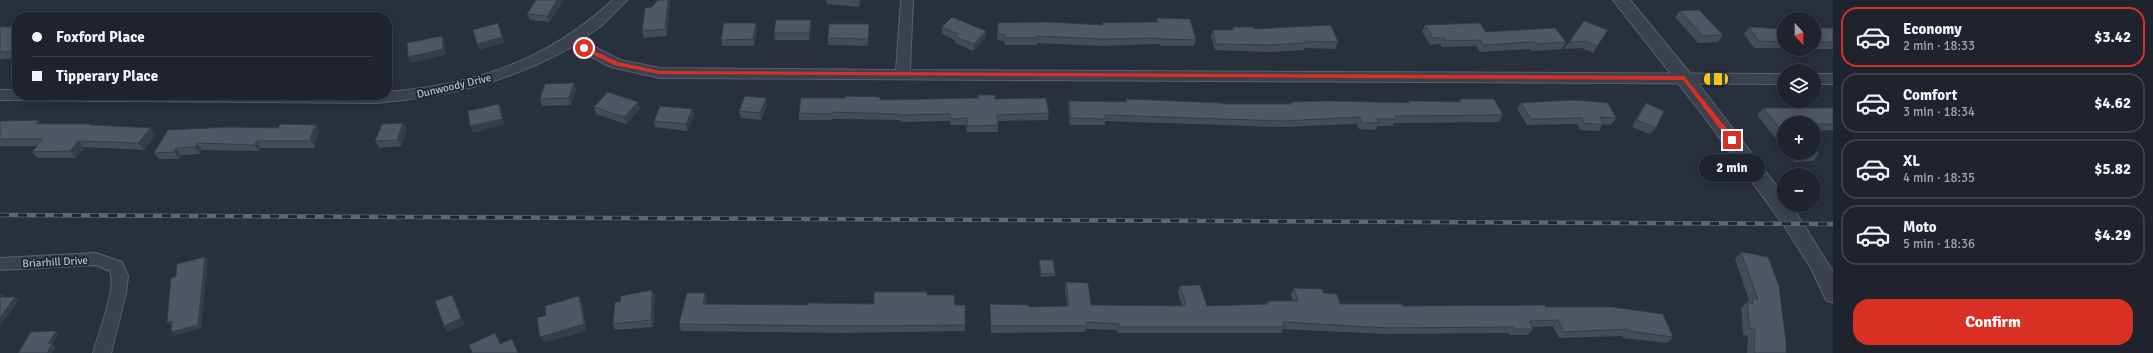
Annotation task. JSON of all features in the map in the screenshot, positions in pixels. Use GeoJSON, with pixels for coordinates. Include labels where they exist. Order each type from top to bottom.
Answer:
{"type":"FeatureCollection","features":[{"type":"Feature","properties":{"kind":"street","name":"Dunwoody Drive"},"geometry":{"type":"LineString","coordinates":[[392,97],[422,95],[473,83],[506,72],[559,50],[599,22],[621,0]]}},
{"type":"Feature","properties":{"kind":"street"},"geometry":{"type":"LineString","coordinates":[[903,74],[907,0]]}},
{"type":"Feature","properties":{"kind":"street"},"geometry":{"type":"LineString","coordinates":[[1621,0],[1684,78],[1794,224],[1811,251],[1833,294]]}},
{"type":"Feature","properties":{"kind":"street"},"geometry":{"type":"LineString","coordinates":[[572,41],[616,64],[660,72],[1777,79]]}},
{"type":"Feature","properties":{"kind":"street"},"geometry":{"type":"LineString","coordinates":[[1821,79],[1833,79]]}},
{"type":"Feature","properties":{"kind":"street","name":"Dunwoody Drive"},"geometry":{"type":"LineString","coordinates":[[0,95],[12,95]]}},
{"type":"Feature","properties":{"kind":"street","name":"Briarhill Drive"},"geometry":{"type":"LineString","coordinates":[[0,264],[96,259],[116,267],[120,276],[118,293],[102,353]]}},
{"type":"Feature","properties":{"kind":"building"},"geometry":{"type":"Polygon","coordinates":[[[536,0],[557,0],[547,16],[527,14],[536,0]]]}},
{"type":"Feature","properties":{"kind":"building"},"geometry":{"type":"Polygon","coordinates":[[[658,0],[668,0],[665,29],[642,31],[645,8],[652,7],[658,0]]]}},
{"type":"Feature","properties":{"kind":"building"},"geometry":{"type":"Polygon","coordinates":[[[1699,10],[1723,35],[1703,36],[1680,11],[1699,10]]]}},
{"type":"Feature","properties":{"kind":"building"},"geometry":{"type":"Polygon","coordinates":[[[952,17],[986,31],[974,44],[955,37],[958,34],[942,27],[952,17]]]}},
{"type":"Feature","properties":{"kind":"building"},"geometry":{"type":"Polygon","coordinates":[[[1157,18],[1190,19],[1196,40],[1161,38],[1102,39],[1037,36],[1038,38],[1005,38],[1005,34],[998,34],[998,23],[1046,22],[1103,25],[1102,23],[1158,22],[1157,18]]]}},
{"type":"Feature","properties":{"kind":"building"},"geometry":{"type":"Polygon","coordinates":[[[776,20],[811,20],[809,33],[774,33],[776,20]]]}},
{"type":"Feature","properties":{"kind":"building"},"geometry":{"type":"Polygon","coordinates":[[[1584,21],[1608,30],[1597,46],[1586,41],[1569,42],[1584,21]]]}},
{"type":"Feature","properties":{"kind":"building"},"geometry":{"type":"Polygon","coordinates":[[[498,23],[502,37],[477,44],[473,30],[498,23]]]}},
{"type":"Feature","properties":{"kind":"building"},"geometry":{"type":"Polygon","coordinates":[[[724,23],[756,23],[753,39],[721,40],[724,23]]]}},
{"type":"Feature","properties":{"kind":"building"},"geometry":{"type":"Polygon","coordinates":[[[1480,23],[1486,32],[1555,28],[1566,42],[1484,45],[1480,40],[1445,41],[1444,38],[1433,38],[1425,25],[1480,23]]]}},
{"type":"Feature","properties":{"kind":"building"},"geometry":{"type":"Polygon","coordinates":[[[829,24],[869,24],[868,39],[828,38],[829,24]]]}},
{"type":"Feature","properties":{"kind":"building"},"geometry":{"type":"Polygon","coordinates":[[[1331,25],[1338,42],[1305,41],[1306,43],[1270,45],[1216,44],[1213,30],[1234,30],[1233,27],[1253,27],[1254,29],[1331,25]]]}},
{"type":"Feature","properties":{"kind":"building"},"geometry":{"type":"Polygon","coordinates":[[[0,27],[12,27],[12,52],[0,52],[0,27]]]}},
{"type":"Feature","properties":{"kind":"building"},"geometry":{"type":"Polygon","coordinates":[[[1749,27],[1777,29],[1777,42],[1759,41],[1749,27]]]}},
{"type":"Feature","properties":{"kind":"building"},"geometry":{"type":"Polygon","coordinates":[[[1821,28],[1833,28],[1833,42],[1821,42],[1821,28]]]}},
{"type":"Feature","properties":{"kind":"building"},"geometry":{"type":"Polygon","coordinates":[[[442,36],[443,49],[408,57],[407,43],[442,36]]]}},
{"type":"Feature","properties":{"kind":"building"},"geometry":{"type":"Polygon","coordinates":[[[574,83],[569,98],[540,99],[545,84],[574,83]]]}},
{"type":"Feature","properties":{"kind":"building"},"geometry":{"type":"Polygon","coordinates":[[[608,92],[638,102],[624,117],[594,107],[608,92]]]}},
{"type":"Feature","properties":{"kind":"building"},"geometry":{"type":"Polygon","coordinates":[[[978,95],[995,95],[995,99],[1046,98],[1049,113],[997,115],[998,125],[967,126],[967,118],[951,119],[950,114],[899,115],[832,112],[832,114],[799,113],[801,98],[845,98],[846,96],[880,97],[880,100],[978,98],[978,95]]]}},
{"type":"Feature","properties":{"kind":"building"},"geometry":{"type":"Polygon","coordinates":[[[745,96],[766,98],[760,113],[739,111],[745,96]]]}},
{"type":"Feature","properties":{"kind":"building"},"geometry":{"type":"Polygon","coordinates":[[[1126,99],[1222,104],[1292,104],[1291,102],[1331,101],[1410,103],[1409,101],[1461,102],[1460,99],[1494,99],[1503,115],[1395,116],[1396,119],[1377,119],[1379,123],[1362,123],[1360,117],[1283,121],[1105,115],[1106,119],[1071,118],[1069,101],[1127,102],[1126,99]]]}},
{"type":"Feature","properties":{"kind":"building"},"geometry":{"type":"Polygon","coordinates":[[[1574,100],[1608,103],[1616,118],[1600,117],[1603,125],[1584,123],[1582,118],[1531,119],[1521,103],[1574,100]]]}},
{"type":"Feature","properties":{"kind":"building"},"geometry":{"type":"Polygon","coordinates":[[[1646,103],[1664,111],[1656,128],[1637,120],[1646,103]]]}},
{"type":"Feature","properties":{"kind":"building"},"geometry":{"type":"Polygon","coordinates":[[[499,104],[502,119],[470,126],[468,111],[499,104]]]}},
{"type":"Feature","properties":{"kind":"building"},"geometry":{"type":"Polygon","coordinates":[[[660,106],[692,109],[686,124],[654,121],[660,106]]]}},
{"type":"Feature","properties":{"kind":"building"},"geometry":{"type":"Polygon","coordinates":[[[1763,108],[1833,108],[1833,124],[1821,124],[1821,116],[1777,116],[1777,125],[1763,108]]]}},
{"type":"Feature","properties":{"kind":"building"},"geometry":{"type":"Polygon","coordinates":[[[39,120],[36,124],[91,124],[90,125],[151,128],[138,143],[78,141],[70,151],[32,152],[42,139],[0,139],[0,121],[39,120]]]}},
{"type":"Feature","properties":{"kind":"building"},"geometry":{"type":"Polygon","coordinates":[[[403,123],[397,140],[375,141],[382,124],[403,123]]]}},
{"type":"Feature","properties":{"kind":"building"},"geometry":{"type":"Polygon","coordinates":[[[280,124],[316,125],[311,135],[311,141],[257,141],[254,145],[197,143],[195,147],[176,148],[174,152],[154,153],[168,130],[230,127],[278,128],[280,124]]]}},
{"type":"Feature","properties":{"kind":"building"},"geometry":{"type":"Polygon","coordinates":[[[1741,252],[1768,257],[1779,286],[1786,353],[1754,353],[1755,330],[1750,328],[1747,302],[1753,304],[1752,298],[1758,300],[1741,252]]]}},
{"type":"Feature","properties":{"kind":"building"},"geometry":{"type":"Polygon","coordinates":[[[205,257],[198,325],[171,332],[172,321],[167,322],[171,278],[176,276],[177,264],[205,257]]]}},
{"type":"Feature","properties":{"kind":"building"},"geometry":{"type":"Polygon","coordinates":[[[1039,260],[1053,260],[1055,273],[1041,274],[1039,260]]]}},
{"type":"Feature","properties":{"kind":"building"},"geometry":{"type":"Polygon","coordinates":[[[1066,282],[1088,283],[1091,305],[1186,306],[1180,286],[1200,285],[1207,306],[1268,304],[1268,301],[1298,301],[1294,288],[1322,289],[1323,293],[1337,294],[1340,304],[1402,304],[1403,306],[1545,305],[1546,307],[1612,307],[1663,314],[1673,337],[1629,331],[1628,329],[1564,332],[1558,320],[1529,321],[1533,329],[1515,329],[1514,327],[1388,328],[1283,322],[1284,327],[1119,327],[1119,324],[1086,322],[1087,326],[991,326],[990,304],[1029,305],[1029,307],[1069,306],[1066,282]]]}},
{"type":"Feature","properties":{"kind":"building"},"geometry":{"type":"Polygon","coordinates":[[[652,290],[651,320],[613,324],[615,302],[620,302],[621,296],[652,290]]]}},
{"type":"Feature","properties":{"kind":"building"},"geometry":{"type":"Polygon","coordinates":[[[874,292],[927,292],[927,295],[954,295],[955,305],[965,305],[965,325],[843,326],[679,324],[687,293],[705,293],[703,304],[808,305],[808,303],[874,304],[874,292]]]}},
{"type":"Feature","properties":{"kind":"building"},"geometry":{"type":"Polygon","coordinates":[[[452,295],[461,318],[444,326],[435,301],[452,295]]]}},
{"type":"Feature","properties":{"kind":"building"},"geometry":{"type":"Polygon","coordinates":[[[579,296],[584,324],[540,337],[537,318],[546,315],[545,306],[579,296]]]}},
{"type":"Feature","properties":{"kind":"building"},"geometry":{"type":"Polygon","coordinates":[[[0,297],[15,297],[0,318],[0,297]]]}},
{"type":"Feature","properties":{"kind":"building"},"geometry":{"type":"Polygon","coordinates":[[[56,331],[48,344],[52,343],[47,353],[18,353],[31,332],[56,331]]]}},
{"type":"Feature","properties":{"kind":"building"},"geometry":{"type":"Polygon","coordinates":[[[495,333],[500,344],[512,339],[518,353],[472,353],[469,345],[495,333]]]}},
{"type":"Feature","properties":{"kind":"railway"},"geometry":{"type":"LineString","coordinates":[[0,215],[1833,224]]}},
{"type":"Feature","properties":{"kind":"route"},"geometry":{"type":"LineString","coordinates":[[584,48],[616,64],[660,72],[806,75],[873,74],[1026,76],[1684,78],[1732,140]]}}]}
